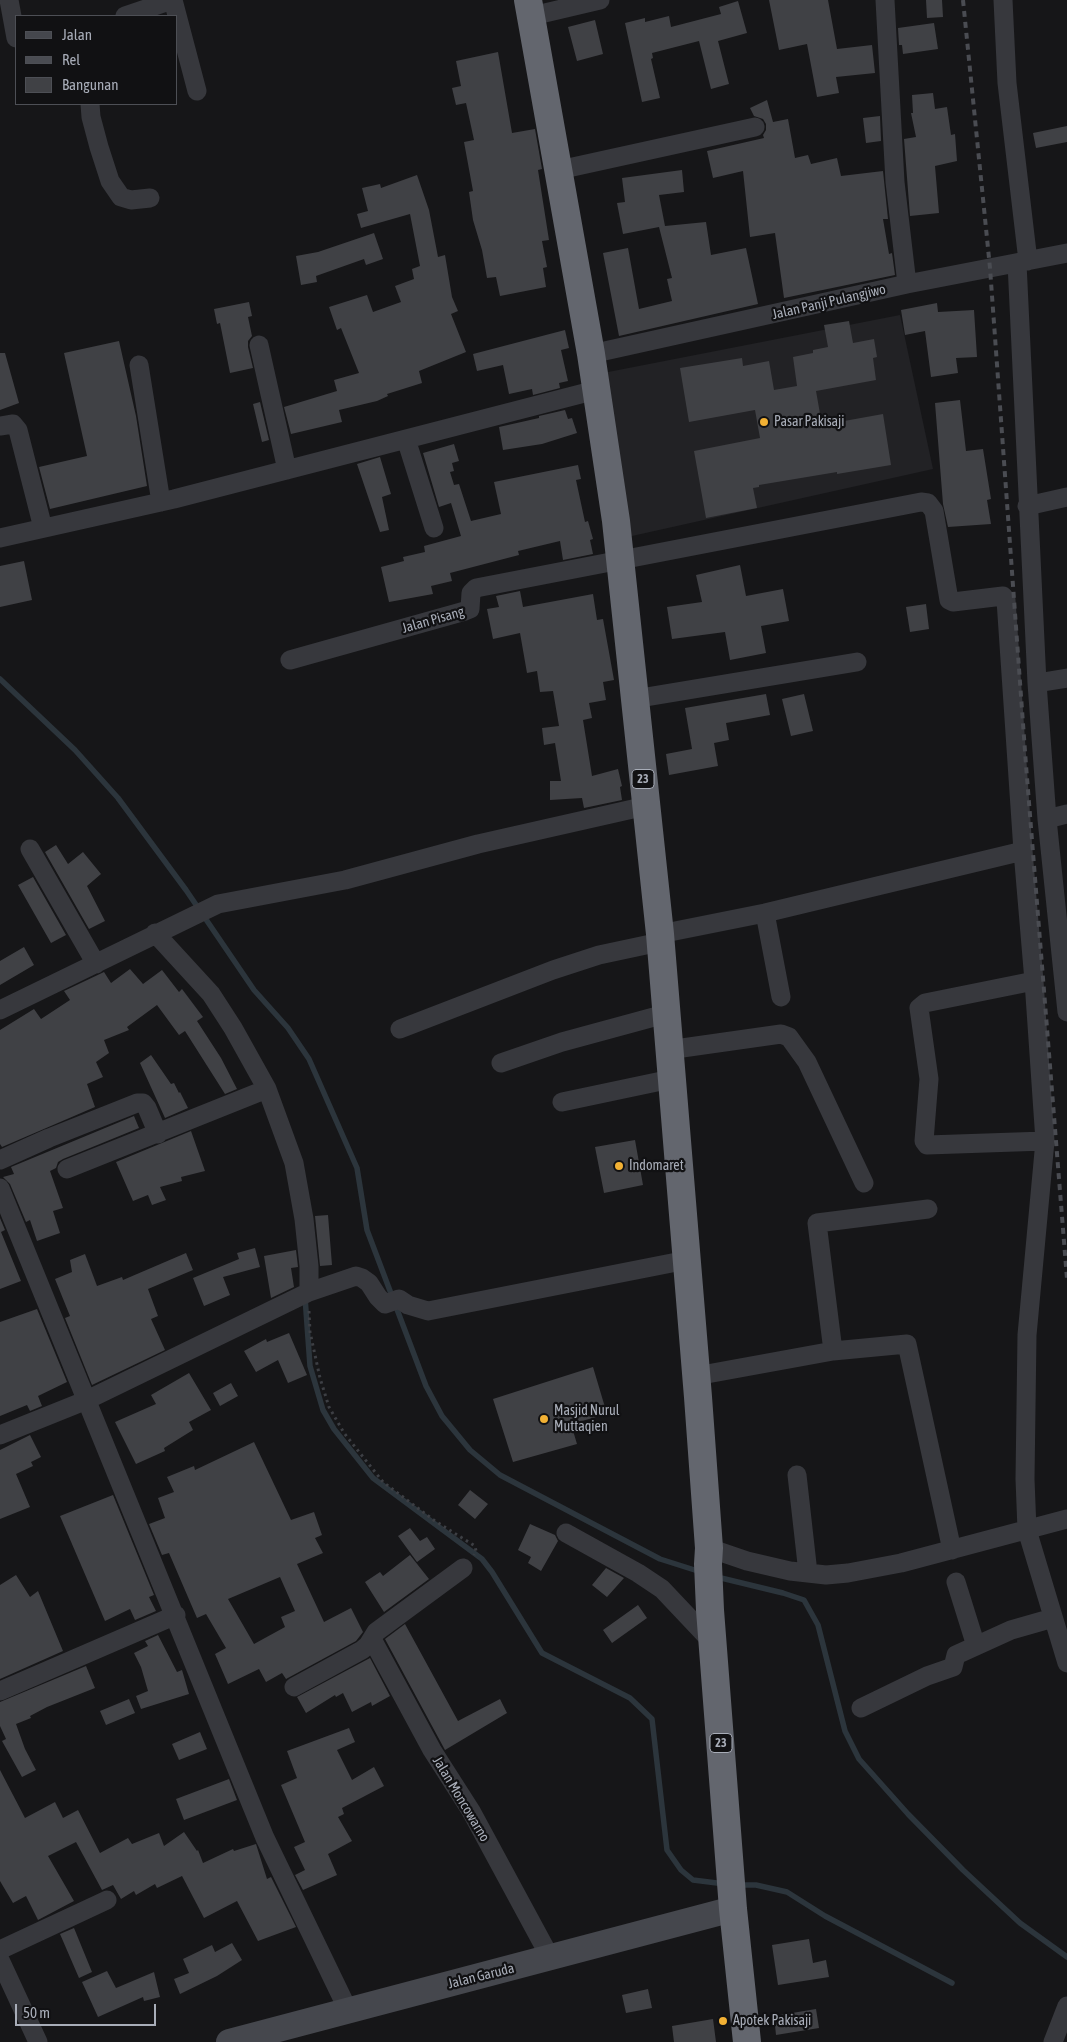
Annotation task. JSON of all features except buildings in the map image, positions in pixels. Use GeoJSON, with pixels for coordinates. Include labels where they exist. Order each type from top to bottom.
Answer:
{"type":"FeatureCollection","features":[{"type":"Feature","properties":{"kind":"highway","name":"23"},"geometry":{"type":"LineString","coordinates":[[530,8],[591,354],[616,521],[660,938],[696,1376],[710,1610],[747,2042]]}},
{"type":"Feature","properties":{"kind":"street"},"geometry":{"type":"LineString","coordinates":[[9,0],[15,33]]}},
{"type":"Feature","properties":{"kind":"street"},"geometry":{"type":"LineString","coordinates":[[128,15],[173,0],[177,15]]}},
{"type":"Feature","properties":{"kind":"street"},"geometry":{"type":"LineString","coordinates":[[530,8],[600,0]]}},
{"type":"Feature","properties":{"kind":"street"},"geometry":{"type":"LineString","coordinates":[[885,0],[893,120],[894,182],[907,284]]}},
{"type":"Feature","properties":{"kind":"street"},"geometry":{"type":"LineString","coordinates":[[1003,0],[1007,83],[1022,262],[1027,506],[1037,683],[1047,819],[1067,1012]]}},
{"type":"Feature","properties":{"kind":"street"},"geometry":{"type":"LineString","coordinates":[[178,19],[197,91]]}},
{"type":"Feature","properties":{"kind":"street"},"geometry":{"type":"LineString","coordinates":[[90,105],[98,147],[110,182],[121,197],[131,200],[150,198]]}},
{"type":"Feature","properties":{"kind":"street"},"geometry":{"type":"LineString","coordinates":[[559,170],[755,128]]}},
{"type":"Feature","properties":{"kind":"street","name":"Jalan Panji Pulangjiwo"},"geometry":{"type":"LineString","coordinates":[[591,354],[907,284],[1067,253]]}},
{"type":"Feature","properties":{"kind":"street"},"geometry":{"type":"LineString","coordinates":[[259,345],[287,470]]}},
{"type":"Feature","properties":{"kind":"street"},"geometry":{"type":"LineString","coordinates":[[139,365],[161,502]]}},
{"type":"Feature","properties":{"kind":"street"},"geometry":{"type":"LineString","coordinates":[[0,538],[161,502],[596,390]]}},
{"type":"Feature","properties":{"kind":"street"},"geometry":{"type":"LineString","coordinates":[[0,426],[13,424],[18,430],[44,528]]}},
{"type":"Feature","properties":{"kind":"street"},"geometry":{"type":"LineString","coordinates":[[406,439],[434,528]]}},
{"type":"Feature","properties":{"kind":"street"},"geometry":{"type":"LineString","coordinates":[[1027,506],[1067,497]]}},
{"type":"Feature","properties":{"kind":"street"},"geometry":{"type":"LineString","coordinates":[[619,560],[921,502],[928,503],[934,511],[949,600],[953,602],[1003,596],[1006,600],[1045,1141],[1027,1335],[1025,1461],[1027,1530],[1067,1663]]}},
{"type":"Feature","properties":{"kind":"street","name":"Jalan Pisang"},"geometry":{"type":"LineString","coordinates":[[290,660],[465,611],[470,609],[471,593],[476,588],[619,560]]}},
{"type":"Feature","properties":{"kind":"street"},"geometry":{"type":"LineString","coordinates":[[634,699],[857,662]]}},
{"type":"Feature","properties":{"kind":"street"},"geometry":{"type":"LineString","coordinates":[[1037,683],[1067,678]]}},
{"type":"Feature","properties":{"kind":"street"},"geometry":{"type":"LineString","coordinates":[[0,1010],[218,904],[345,880],[478,844],[646,806]]}},
{"type":"Feature","properties":{"kind":"street"},"geometry":{"type":"LineString","coordinates":[[1047,819],[1067,814]]}},
{"type":"Feature","properties":{"kind":"street"},"geometry":{"type":"LineString","coordinates":[[30,849],[96,964]]}},
{"type":"Feature","properties":{"kind":"street"},"geometry":{"type":"LineString","coordinates":[[400,1029],[553,970],[660,938],[1023,851]]}},
{"type":"Feature","properties":{"kind":"street"},"geometry":{"type":"LineString","coordinates":[[765,913],[781,997]]}},
{"type":"Feature","properties":{"kind":"street"},"geometry":{"type":"LineString","coordinates":[[157,932],[211,994],[233,1028],[266,1089],[294,1163],[304,1219],[309,1266],[305,1294]]}},
{"type":"Feature","properties":{"kind":"street"},"geometry":{"type":"LineString","coordinates":[[1034,981],[925,1003],[919,1008],[929,1079],[924,1141],[927,1145],[1045,1141]]}},
{"type":"Feature","properties":{"kind":"street"},"geometry":{"type":"LineString","coordinates":[[501,1063],[562,1042],[665,1014]]}},
{"type":"Feature","properties":{"kind":"street"},"geometry":{"type":"LineString","coordinates":[[668,1050],[781,1034],[789,1037],[796,1044],[807,1062],[864,1183]]}},
{"type":"Feature","properties":{"kind":"street"},"geometry":{"type":"LineString","coordinates":[[562,1102],[671,1079]]}},
{"type":"Feature","properties":{"kind":"street"},"geometry":{"type":"LineString","coordinates":[[66,1169],[158,1134],[266,1089]]}},
{"type":"Feature","properties":{"kind":"street"},"geometry":{"type":"LineString","coordinates":[[0,1160],[137,1103],[143,1103],[147,1108],[158,1134]]}},
{"type":"Feature","properties":{"kind":"street"},"geometry":{"type":"LineString","coordinates":[[0,1188],[137,1526],[176,1615],[265,1838],[348,2010]]}},
{"type":"Feature","properties":{"kind":"street"},"geometry":{"type":"LineString","coordinates":[[833,1351],[817,1223],[928,1209]]}},
{"type":"Feature","properties":{"kind":"street"},"geometry":{"type":"LineString","coordinates":[[0,1435],[87,1400],[305,1294],[356,1276],[369,1283],[378,1297],[428,1311],[687,1260]]}},
{"type":"Feature","properties":{"kind":"street"},"geometry":{"type":"LineString","coordinates":[[696,1376],[833,1351],[907,1344],[952,1550]]}},
{"type":"Feature","properties":{"kind":"street"},"geometry":{"type":"LineString","coordinates":[[797,1475],[808,1573]]}},
{"type":"Feature","properties":{"kind":"street"},"geometry":{"type":"LineString","coordinates":[[708,1556],[747,1561],[790,1572],[826,1575],[848,1573],[901,1563],[1067,1519]]}},
{"type":"Feature","properties":{"kind":"street"},"geometry":{"type":"LineString","coordinates":[[566,1533],[638,1573],[662,1589],[713,1643]]}},
{"type":"Feature","properties":{"kind":"street"},"geometry":{"type":"LineString","coordinates":[[294,1687],[362,1650],[368,1645],[376,1632],[463,1568]]}},
{"type":"Feature","properties":{"kind":"street"},"geometry":{"type":"LineString","coordinates":[[956,1582],[976,1646]]}},
{"type":"Feature","properties":{"kind":"street"},"geometry":{"type":"LineString","coordinates":[[0,1691],[176,1615]]}},
{"type":"Feature","properties":{"kind":"street"},"geometry":{"type":"LineString","coordinates":[[861,1708],[928,1676],[953,1667],[956,1655],[1011,1630],[1054,1618]]}},
{"type":"Feature","properties":{"kind":"street","name":"Jalan Moncowarno"},"geometry":{"type":"LineString","coordinates":[[372,1639],[432,1750],[471,1811],[551,1959]]}},
{"type":"Feature","properties":{"kind":"street","name":"Jalan Garuda"},"geometry":{"type":"LineString","coordinates":[[229,2042],[551,1959],[733,1893]]}},
{"type":"Feature","properties":{"kind":"street"},"geometry":{"type":"LineString","coordinates":[[0,1950],[107,1900]]}},
{"type":"Feature","properties":{"kind":"street"},"geometry":{"type":"LineString","coordinates":[[0,1960],[38,2042]]}},
{"type":"Feature","properties":{"kind":"street"},"geometry":{"type":"LineString","coordinates":[[1053,2042],[1067,2006]]}},
{"type":"Feature","properties":{"kind":"path"},"geometry":{"type":"LineString","coordinates":[[305,1294],[310,1332],[320,1378],[329,1407],[344,1433],[383,1482],[436,1521],[475,1546],[476,1552]]}},
{"type":"Feature","properties":{"kind":"shaded area","name":"Pasar Pakisaji"},"geometry":{"type":"Polygon","coordinates":[[[900,315],[933,469],[623,538],[598,374],[900,315]]]}},
{"type":"Feature","properties":{"kind":"waterway"},"geometry":{"type":"LineString","coordinates":[[0,679],[75,750],[118,798],[186,890],[254,990],[288,1028],[309,1059],[357,1168],[367,1230],[426,1386],[442,1416],[470,1450],[500,1475],[660,1559],[701,1572]]}},
{"type":"Feature","properties":{"kind":"waterway"},"geometry":{"type":"LineString","coordinates":[[305,1297],[310,1366],[323,1410],[334,1429],[373,1478],[482,1559],[542,1653],[630,1698],[652,1719],[667,1850],[681,1870],[693,1880],[725,1884]]}},
{"type":"Feature","properties":{"kind":"waterway"},"geometry":{"type":"LineString","coordinates":[[717,1577],[804,1600],[818,1625],[845,1731],[859,1759],[908,1814],[963,1870],[1020,1923],[1067,1957]]}},
{"type":"Feature","properties":{"kind":"waterway"},"geometry":{"type":"LineString","coordinates":[[739,1885],[756,1885],[787,1892],[825,1916],[952,1983]]}},
{"type":"Feature","properties":{"kind":"railway"},"geometry":{"type":"LineString","coordinates":[[963,0],[990,268],[1026,765],[1067,1279]]}},
{"type":"Feature","properties":{"kind":"place","name":"Pasar Pakisaji"},"geometry":{"type":"Point","coordinates":[764,422]}},
{"type":"Feature","properties":{"kind":"place","name":"Indomaret"},"geometry":{"type":"Point","coordinates":[619,1166]}},
{"type":"Feature","properties":{"kind":"place","name":"Masjid Nurul Muttaqien"},"geometry":{"type":"Point","coordinates":[544,1419]}},
{"type":"Feature","properties":{"kind":"place","name":"Apotek Pakisaji"},"geometry":{"type":"Point","coordinates":[723,2021]}}]}
